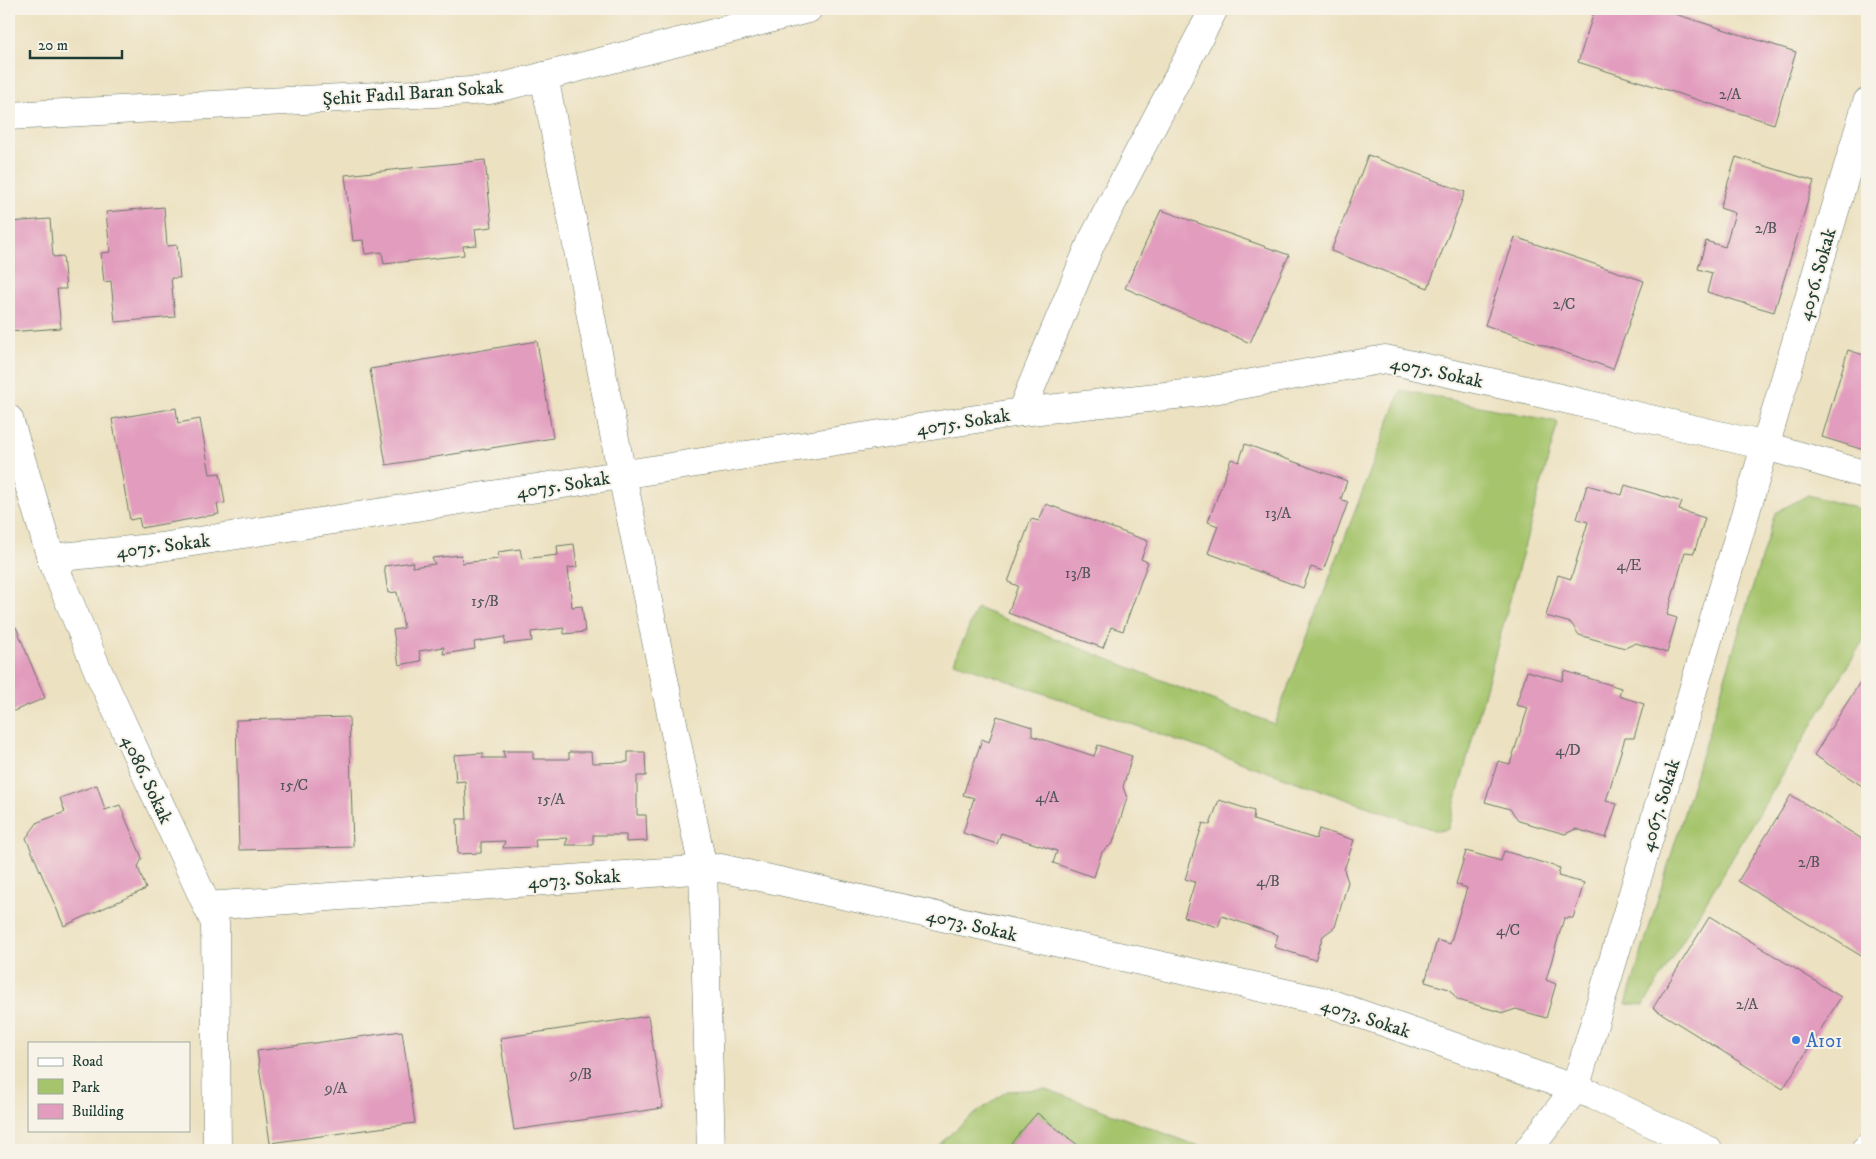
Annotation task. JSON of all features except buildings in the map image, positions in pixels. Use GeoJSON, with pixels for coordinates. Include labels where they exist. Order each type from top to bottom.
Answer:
{"type":"FeatureCollection","features":[{"type":"Feature","properties":{"kind":"street","name":"Şehit Fadıl Baran Sokak"},"geometry":{"type":"LineString","coordinates":[[9,116],[490,90],[808,9]]}},
{"type":"Feature","properties":{"kind":"street"},"geometry":{"type":"LineString","coordinates":[[1021,412],[1091,243],[1214,9]]}},
{"type":"Feature","properties":{"kind":"street"},"geometry":{"type":"LineString","coordinates":[[544,76],[622,475],[703,869],[710,1150]]}},
{"type":"Feature","properties":{"kind":"street","name":"4056. Sokak"},"geometry":{"type":"LineString","coordinates":[[1766,446],[1867,102]]}},
{"type":"Feature","properties":{"kind":"street","name":"4075. Sokak"},"geometry":{"type":"LineString","coordinates":[[51,558],[161,547],[1021,412],[1202,392],[1385,359],[1766,446],[1867,475]]}},
{"type":"Feature","properties":{"kind":"street","name":"4086. Sokak"},"geometry":{"type":"LineString","coordinates":[[9,418],[51,558],[99,673],[215,923],[217,1150]]}},
{"type":"Feature","properties":{"kind":"street","name":"4067. Sokak"},"geometry":{"type":"LineString","coordinates":[[1528,1150],[1575,1089],[1766,446]]}},
{"type":"Feature","properties":{"kind":"street","name":"4073. Sokak"},"geometry":{"type":"LineString","coordinates":[[207,906],[720,868],[1326,1002],[1593,1095],[1708,1150]]}},
{"type":"Feature","properties":{"kind":"green space"},"geometry":{"type":"Polygon","coordinates":[[[1401,390],[1558,422],[1448,829],[1437,831],[954,662],[977,608],[1274,724],[1401,390]]]}},
{"type":"Feature","properties":{"kind":"green space"},"geometry":{"type":"Polygon","coordinates":[[[1808,495],[1867,511],[1867,634],[1644,1005],[1626,1004],[1775,513],[1808,495]]]}},
{"type":"Feature","properties":{"kind":"green space"},"geometry":{"type":"Polygon","coordinates":[[[1046,1089],[1209,1150],[1084,1150],[1037,1113],[1005,1150],[933,1150],[964,1122],[1007,1091],[1046,1089]]]}},
{"type":"Feature","properties":{"kind":"place","name":"A101"},"geometry":{"type":"Point","coordinates":[1796,1040]}}]}
